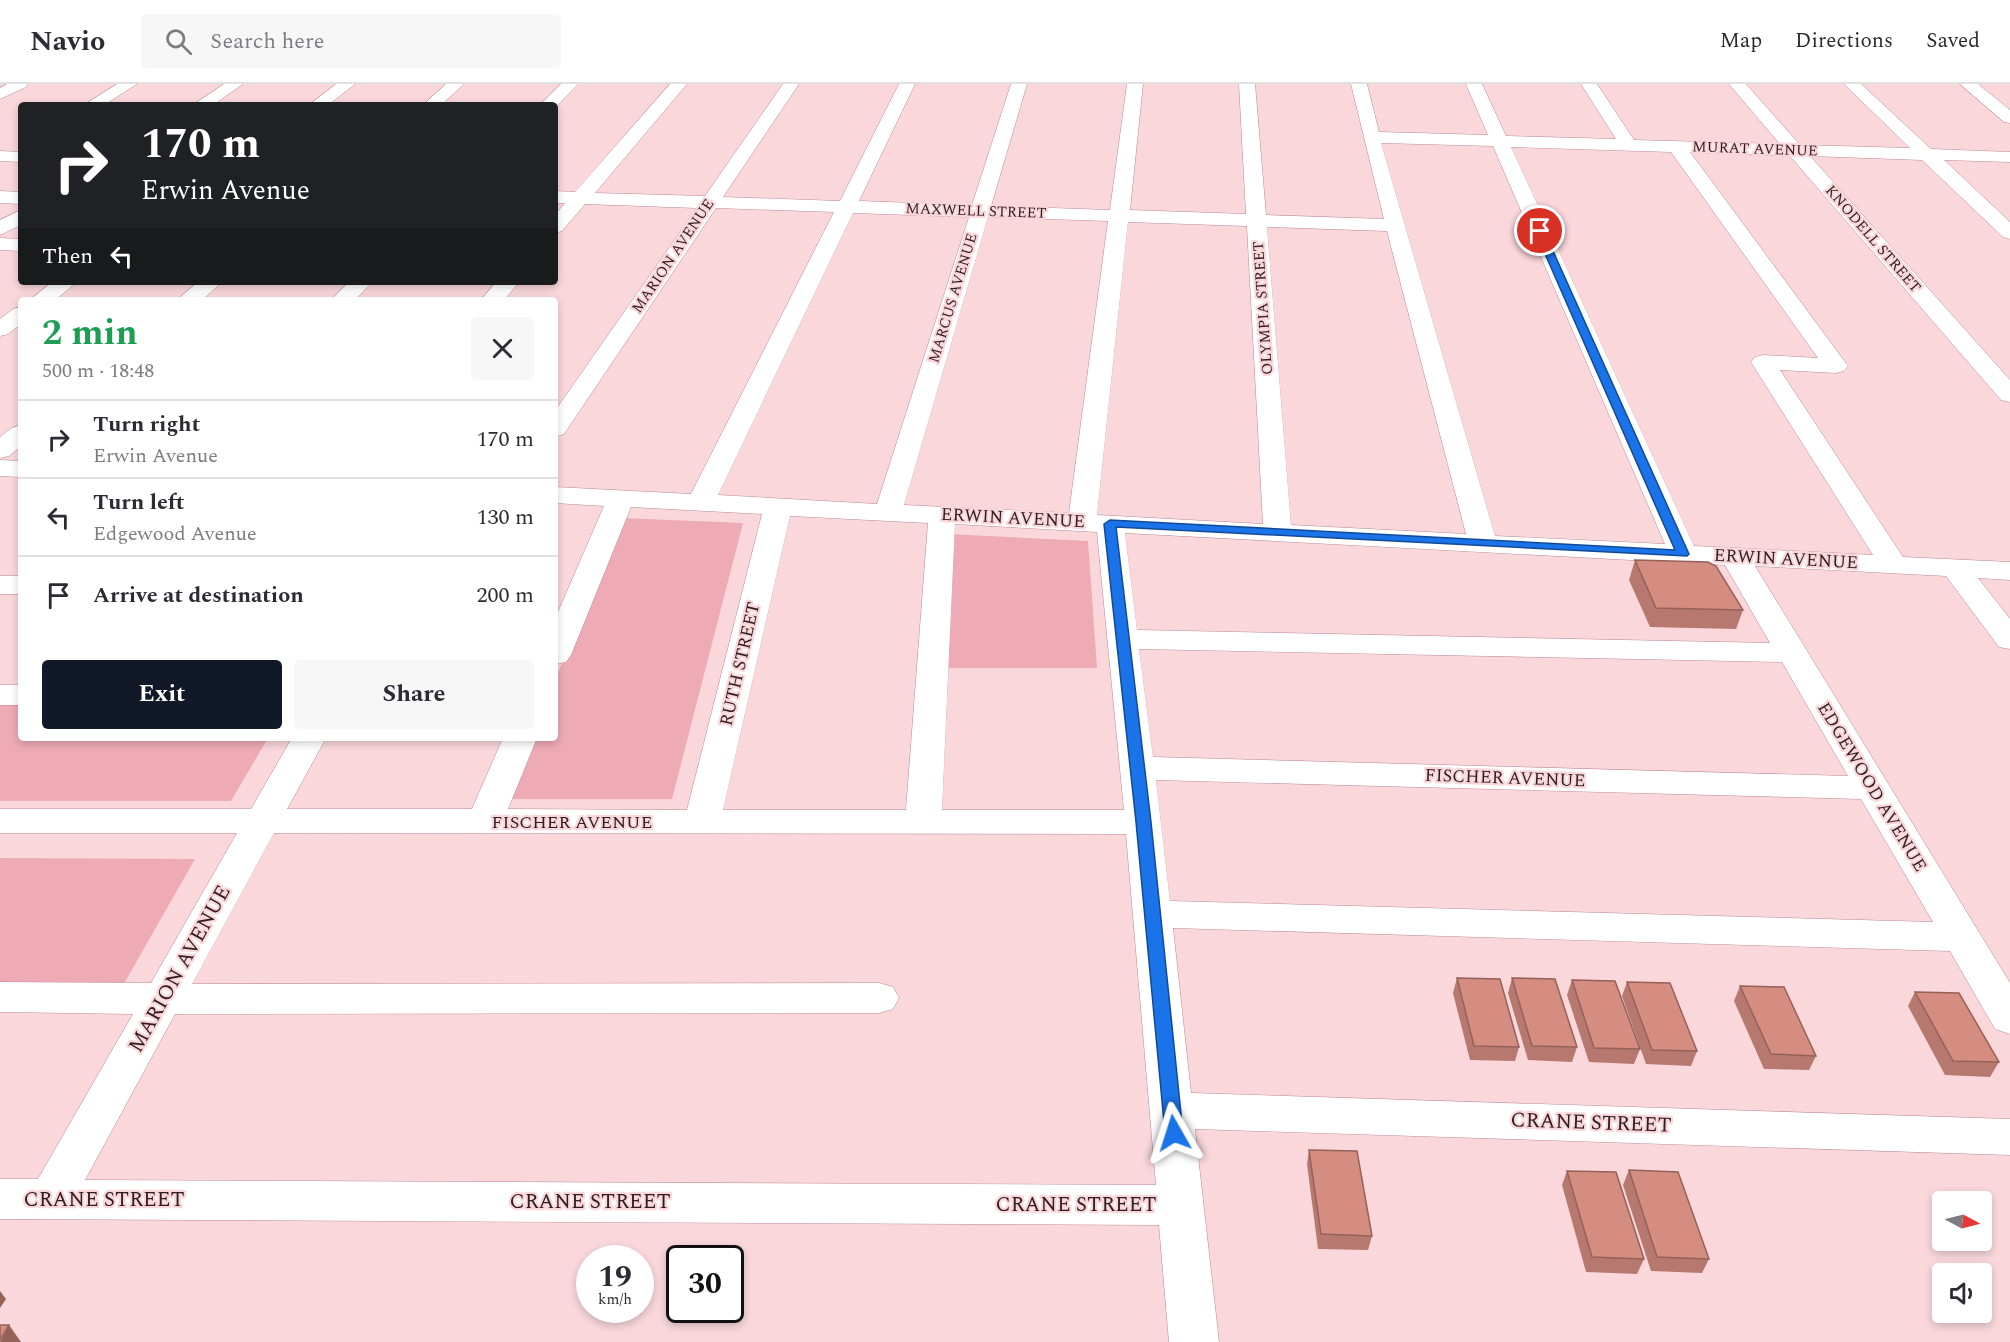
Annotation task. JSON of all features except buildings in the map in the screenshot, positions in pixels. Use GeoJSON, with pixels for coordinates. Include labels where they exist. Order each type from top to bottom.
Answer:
{"type":"FeatureCollection","features":[{"type":"Feature","properties":{"kind":"street"},"geometry":{"type":"LineString","coordinates":[[0,94],[20,84]]}},
{"type":"Feature","properties":{"kind":"street"},"geometry":{"type":"LineString","coordinates":[[97,102],[129,84]]}},
{"type":"Feature","properties":{"kind":"street"},"geometry":{"type":"LineString","coordinates":[[206,102],[235,84]]}},
{"type":"Feature","properties":{"kind":"street"},"geometry":{"type":"LineString","coordinates":[[321,102],[347,84]]}},
{"type":"Feature","properties":{"kind":"street"},"geometry":{"type":"LineString","coordinates":[[434,102],[456,84]]}},
{"type":"Feature","properties":{"kind":"street"},"geometry":{"type":"LineString","coordinates":[[551,102],[570,84]]}},
{"type":"Feature","properties":{"kind":"street"},"geometry":{"type":"LineString","coordinates":[[558,224],[679,84]]}},
{"type":"Feature","properties":{"kind":"street","name":"MARION AVENUE"},"geometry":{"type":"LineString","coordinates":[[558,425],[791,84]]}},
{"type":"Feature","properties":{"kind":"street"},"geometry":{"type":"LineString","coordinates":[[701,502],[907,84]]}},
{"type":"Feature","properties":{"kind":"street","name":"MARCUS AVENUE"},"geometry":{"type":"LineString","coordinates":[[888,512],[1019,84]]}},
{"type":"Feature","properties":{"kind":"street"},"geometry":{"type":"LineString","coordinates":[[1135,84],[1119,216],[1096,523],[1123,639],[1194,1342]]}},
{"type":"Feature","properties":{"kind":"street","name":"OLYMPIA STREET"},"geometry":{"type":"LineString","coordinates":[[1247,84],[1278,533]]}},
{"type":"Feature","properties":{"kind":"street"},"geometry":{"type":"LineString","coordinates":[[1359,84],[1371,137],[1483,543]]}},
{"type":"Feature","properties":{"kind":"street"},"geometry":{"type":"LineString","coordinates":[[1474,84],[1683,554]]}},
{"type":"Feature","properties":{"kind":"street"},"geometry":{"type":"LineString","coordinates":[[1589,84],[1629,145]]}},
{"type":"Feature","properties":{"kind":"street","name":"KNODELL STREET"},"geometry":{"type":"LineString","coordinates":[[1737,84],[2010,395]]}},
{"type":"Feature","properties":{"kind":"street"},"geometry":{"type":"LineString","coordinates":[[1852,84],[2010,233]]}},
{"type":"Feature","properties":{"kind":"street"},"geometry":{"type":"LineString","coordinates":[[1968,84],[2010,118]]}},
{"type":"Feature","properties":{"kind":"street","name":"MURAT AVENUE"},"geometry":{"type":"LineString","coordinates":[[1371,137],[2010,157]]}},
{"type":"Feature","properties":{"kind":"street"},"geometry":{"type":"LineString","coordinates":[[1677,147],[1836,366],[1763,362],[1894,565]]}},
{"type":"Feature","properties":{"kind":"street"},"geometry":{"type":"LineString","coordinates":[[0,197],[18,198]]}},
{"type":"Feature","properties":{"kind":"street","name":"MAXWELL STREET"},"geometry":{"type":"LineString","coordinates":[[558,197],[1397,225]]}},
{"type":"Feature","properties":{"kind":"street"},"geometry":{"type":"LineString","coordinates":[[0,229],[18,218]]}},
{"type":"Feature","properties":{"kind":"street"},"geometry":{"type":"LineString","coordinates":[[0,244],[18,245]]}},
{"type":"Feature","properties":{"kind":"street"},"geometry":{"type":"LineString","coordinates":[[45,297],[62,285]]}},
{"type":"Feature","properties":{"kind":"street"},"geometry":{"type":"LineString","coordinates":[[192,297],[207,285]]}},
{"type":"Feature","properties":{"kind":"street"},"geometry":{"type":"LineString","coordinates":[[345,297],[358,285]]}},
{"type":"Feature","properties":{"kind":"street"},"geometry":{"type":"LineString","coordinates":[[495,297],[505,285]]}},
{"type":"Feature","properties":{"kind":"street"},"geometry":{"type":"LineString","coordinates":[[0,329],[18,316]]}},
{"type":"Feature","properties":{"kind":"street"},"geometry":{"type":"LineString","coordinates":[[0,450],[18,435]]}},
{"type":"Feature","properties":{"kind":"street"},"geometry":{"type":"LineString","coordinates":[[0,468],[18,469]]}},
{"type":"Feature","properties":{"kind":"street","name":"ERWIN AVENUE"},"geometry":{"type":"LineString","coordinates":[[558,495],[2010,571]]}},
{"type":"Feature","properties":{"kind":"street"},"geometry":{"type":"LineString","coordinates":[[558,648],[621,499]]}},
{"type":"Feature","properties":{"kind":"street","name":"RUTH STREET"},"geometry":{"type":"LineString","coordinates":[[702,822],[778,506]]}},
{"type":"Feature","properties":{"kind":"street"},"geometry":{"type":"LineString","coordinates":[[923,822],[942,514]]}},
{"type":"Feature","properties":{"kind":"street","name":"EDGEWOOD AVENUE"},"geometry":{"type":"LineString","coordinates":[[1734,556],[2010,1018]]}},
{"type":"Feature","properties":{"kind":"street"},"geometry":{"type":"LineString","coordinates":[[1955,568],[2010,640]]}},
{"type":"Feature","properties":{"kind":"street"},"geometry":{"type":"LineString","coordinates":[[0,585],[18,585]]}},
{"type":"Feature","properties":{"kind":"street"},"geometry":{"type":"LineString","coordinates":[[1123,639],[1792,653]]}},
{"type":"Feature","properties":{"kind":"street"},"geometry":{"type":"LineString","coordinates":[[0,695],[18,695]]}},
{"type":"Feature","properties":{"kind":"street","name":"MARION AVENUE"},"geometry":{"type":"LineString","coordinates":[[51,1199],[307,741]]}},
{"type":"Feature","properties":{"kind":"street"},"geometry":{"type":"LineString","coordinates":[[484,823],[519,741]]}},
{"type":"Feature","properties":{"kind":"street","name":"FISCHER AVENUE"},"geometry":{"type":"LineString","coordinates":[[1137,768],[1873,788]]}},
{"type":"Feature","properties":{"kind":"street","name":"FISCHER AVENUE"},"geometry":{"type":"LineString","coordinates":[[0,821],[1143,822]]}},
{"type":"Feature","properties":{"kind":"street"},"geometry":{"type":"LineString","coordinates":[[1152,914],[1961,937]]}},
{"type":"Feature","properties":{"kind":"street"},"geometry":{"type":"LineString","coordinates":[[0,997],[163,999],[879,998]]}},
{"type":"Feature","properties":{"kind":"street","name":"CRANE STREET"},"geometry":{"type":"LineString","coordinates":[[1171,1110],[2010,1137]]}},
{"type":"Feature","properties":{"kind":"street","name":"CRANE STREET"},"geometry":{"type":"LineString","coordinates":[[0,1199],[1181,1205]]}},
{"type":"Feature","properties":{"kind":"shaded area"},"geometry":{"type":"Polygon","coordinates":[[[622,518],[743,523],[672,799],[505,799],[530,741],[558,741],[558,673],[622,518]]]}},
{"type":"Feature","properties":{"kind":"shaded area"},"geometry":{"type":"Polygon","coordinates":[[[948,534],[1088,541],[1097,668],[939,668],[948,534]]]}},
{"type":"Feature","properties":{"kind":"shaded area"},"geometry":{"type":"Polygon","coordinates":[[[0,703],[18,703],[18,741],[266,741],[231,801],[0,801],[0,703]]]}},
{"type":"Feature","properties":{"kind":"shaded area"},"geometry":{"type":"Polygon","coordinates":[[[0,858],[195,859],[122,987],[0,985],[0,858]]]}},
{"type":"Feature","properties":{"kind":"route"},"geometry":{"type":"LineString","coordinates":[[1174,1133],[1110,524],[1683,554],[1540,231]]}}]}
